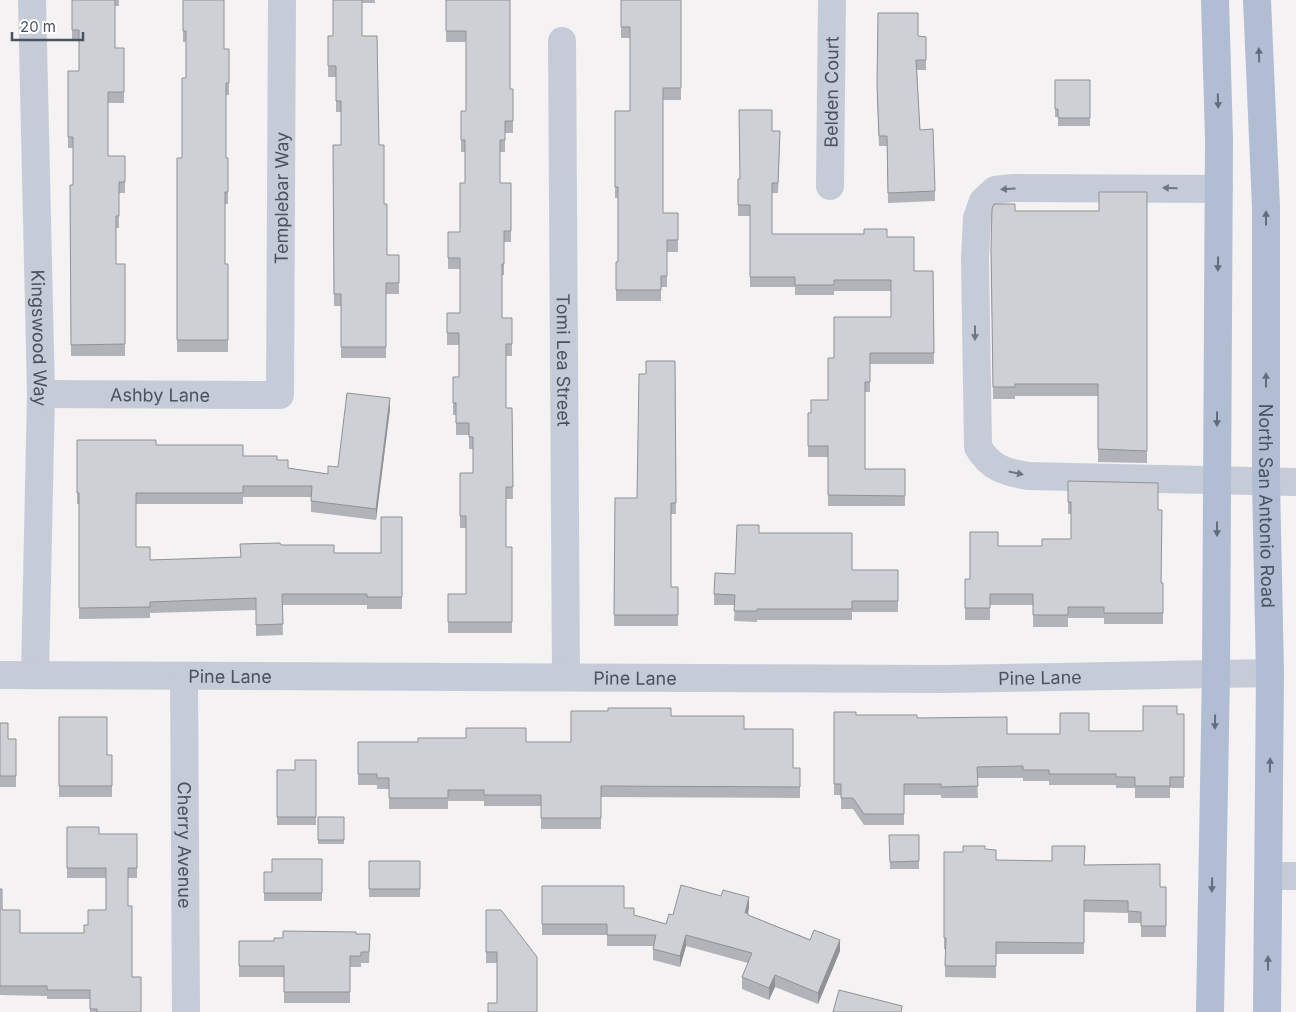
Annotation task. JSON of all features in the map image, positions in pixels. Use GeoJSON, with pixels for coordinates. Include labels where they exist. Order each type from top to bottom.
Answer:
{"type":"FeatureCollection","features":[{"type":"Feature","properties":{"kind":"main road"},"geometry":{"type":"LineString","coordinates":[[1210,1012],[1216,673],[1219,189],[1215,0]]}},
{"type":"Feature","properties":{"kind":"main road","name":"North San Antonio Road"},"geometry":{"type":"LineString","coordinates":[[1257,0],[1266,207],[1266,482],[1270,673],[1267,1012]]}},
{"type":"Feature","properties":{"kind":"street","name":"Kingswood Way"},"geometry":{"type":"LineString","coordinates":[[32,0],[40,394],[34,675]]}},
{"type":"Feature","properties":{"kind":"street","name":"Templebar Way"},"geometry":{"type":"LineString","coordinates":[[280,395],[282,0]]}},
{"type":"Feature","properties":{"kind":"street","name":"Belden Court"},"geometry":{"type":"LineString","coordinates":[[830,186],[832,0]]}},
{"type":"Feature","properties":{"kind":"street","name":"Tomi Lea Street"},"geometry":{"type":"LineString","coordinates":[[562,41],[566,677]]}},
{"type":"Feature","properties":{"kind":"street"},"geometry":{"type":"LineString","coordinates":[[1219,189],[1014,188],[996,190],[982,201],[976,218],[975,260],[975,384],[978,447],[984,457],[995,466],[1011,473],[1028,476],[1296,482]]}},
{"type":"Feature","properties":{"kind":"street","name":"Ashby Lane"},"geometry":{"type":"LineString","coordinates":[[40,394],[280,395]]}},
{"type":"Feature","properties":{"kind":"street","name":"Pine Lane"},"geometry":{"type":"LineString","coordinates":[[0,675],[944,679],[1270,673]]}},
{"type":"Feature","properties":{"kind":"street","name":"Cherry Avenue"},"geometry":{"type":"LineString","coordinates":[[184,677],[186,1012]]}},
{"type":"Feature","properties":{"kind":"street"},"geometry":{"type":"LineString","coordinates":[[1269,876],[1296,876]]}},
{"type":"Feature","properties":{"kind":"building"},"geometry":{"type":"Polygon","coordinates":[[[72,0],[115,0],[115,48],[124,48],[124,92],[108,92],[108,156],[125,156],[125,182],[119,182],[119,216],[116,216],[116,264],[125,264],[125,344],[71,345],[70,185],[73,185],[73,137],[68,137],[68,71],[79,71],[79,30],[72,30],[72,0]]]}},
{"type":"Feature","properties":{"kind":"building"},"geometry":{"type":"Polygon","coordinates":[[[183,0],[224,0],[224,49],[229,49],[229,83],[226,83],[228,192],[225,192],[225,264],[228,264],[228,340],[177,340],[177,158],[182,158],[182,78],[186,78],[186,31],[183,31],[183,0]]]}},
{"type":"Feature","properties":{"kind":"building"},"geometry":{"type":"Polygon","coordinates":[[[333,0],[362,0],[362,36],[377,36],[379,145],[384,145],[384,204],[387,204],[387,255],[399,255],[399,283],[386,283],[386,347],[341,347],[341,294],[334,294],[333,145],[341,145],[341,101],[336,101],[336,66],[328,66],[328,36],[333,36],[333,0]]]}},
{"type":"Feature","properties":{"kind":"building"},"geometry":{"type":"Polygon","coordinates":[[[446,0],[510,0],[510,89],[513,89],[513,121],[505,121],[505,140],[500,140],[500,183],[511,183],[511,231],[504,231],[502,318],[512,318],[512,344],[506,344],[506,408],[512,408],[513,487],[506,487],[506,547],[512,547],[512,622],[448,622],[448,594],[466,594],[466,516],[460,516],[460,473],[473,473],[473,437],[469,437],[469,423],[456,423],[456,403],[453,403],[453,377],[459,377],[459,333],[447,333],[447,313],[460,313],[460,258],[448,258],[448,232],[460,232],[460,183],[465,183],[465,140],[461,140],[461,111],[466,111],[466,31],[446,31],[446,0]]]}},
{"type":"Feature","properties":{"kind":"building"},"geometry":{"type":"Polygon","coordinates":[[[621,0],[681,0],[681,88],[663,88],[663,213],[678,213],[678,240],[667,240],[667,276],[661,276],[661,290],[616,290],[618,187],[615,187],[615,111],[630,111],[630,27],[621,27],[621,0]]]}},
{"type":"Feature","properties":{"kind":"building"},"geometry":{"type":"Polygon","coordinates":[[[878,13],[918,13],[918,36],[926,37],[926,60],[916,60],[920,130],[933,129],[935,191],[888,193],[887,136],[879,136],[877,85],[878,13]]]}},
{"type":"Feature","properties":{"kind":"building"},"geometry":{"type":"Polygon","coordinates":[[[1055,80],[1090,80],[1090,118],[1058,118],[1058,109],[1055,109],[1055,80]]]}},
{"type":"Feature","properties":{"kind":"building"},"geometry":{"type":"Polygon","coordinates":[[[739,110],[772,110],[772,131],[780,131],[778,183],[772,183],[772,234],[864,234],[864,229],[887,229],[887,237],[914,237],[914,271],[933,271],[934,353],[870,353],[870,382],[865,382],[865,469],[905,469],[905,496],[828,495],[828,446],[808,446],[808,413],[811,413],[811,400],[828,400],[828,358],[834,358],[834,317],[891,317],[891,280],[834,280],[834,285],[795,285],[795,277],[750,277],[750,205],[738,205],[738,179],[740,179],[739,110]]]}},
{"type":"Feature","properties":{"kind":"building"},"geometry":{"type":"Polygon","coordinates":[[[1099,192],[1147,192],[1147,451],[1098,449],[1098,384],[1015,384],[1015,387],[993,387],[991,248],[992,209],[994,204],[1015,204],[1015,211],[1099,211],[1099,192]]]}},
{"type":"Feature","properties":{"kind":"building"},"geometry":{"type":"Polygon","coordinates":[[[646,361],[675,361],[676,503],[671,503],[671,587],[678,587],[678,615],[614,615],[615,498],[637,498],[639,374],[646,374],[646,361]]]}},
{"type":"Feature","properties":{"kind":"building"},"geometry":{"type":"Polygon","coordinates":[[[347,393],[390,398],[376,509],[311,501],[312,486],[243,486],[243,493],[136,493],[136,547],[150,547],[150,560],[241,557],[240,544],[334,545],[334,553],[381,553],[381,517],[402,517],[402,597],[367,597],[367,594],[282,594],[283,624],[256,625],[256,598],[150,602],[150,607],[79,608],[77,440],[156,440],[156,445],[243,445],[243,456],[277,456],[277,460],[288,460],[288,468],[328,474],[328,466],[338,467],[347,393]]]}},
{"type":"Feature","properties":{"kind":"building"},"geometry":{"type":"Polygon","coordinates":[[[1068,481],[1158,483],[1158,510],[1162,510],[1161,583],[1163,583],[1163,613],[1104,613],[1104,607],[1068,607],[1068,615],[1033,615],[1033,594],[990,594],[990,608],[965,608],[965,579],[970,579],[970,532],[998,532],[998,546],[1042,546],[1042,539],[1071,539],[1071,502],[1068,502],[1068,481]]]}},
{"type":"Feature","properties":{"kind":"building"},"geometry":{"type":"Polygon","coordinates":[[[737,525],[759,525],[759,533],[852,533],[852,570],[898,570],[898,601],[852,601],[852,609],[757,609],[757,611],[734,611],[735,595],[714,594],[715,573],[735,574],[737,525]]]}},
{"type":"Feature","properties":{"kind":"building"},"geometry":{"type":"Polygon","coordinates":[[[1143,706],[1177,706],[1177,714],[1184,714],[1184,777],[1170,777],[1170,786],[1135,786],[1135,777],[1116,777],[1116,774],[1049,774],[1049,770],[1023,770],[1023,766],[977,767],[978,786],[941,787],[941,784],[904,784],[904,814],[864,814],[853,798],[841,798],[841,784],[834,784],[834,712],[856,712],[856,715],[917,715],[917,718],[1007,717],[1007,734],[1060,734],[1060,713],[1089,713],[1089,731],[1143,731],[1143,706]]]}},
{"type":"Feature","properties":{"kind":"building"},"geometry":{"type":"Polygon","coordinates":[[[608,708],[671,708],[671,716],[744,716],[744,729],[793,729],[793,768],[800,768],[800,787],[601,786],[601,818],[541,818],[541,795],[484,795],[484,790],[448,790],[448,798],[389,798],[389,778],[377,778],[377,774],[358,774],[358,742],[418,742],[418,738],[466,738],[466,728],[526,728],[526,742],[571,742],[571,711],[608,711],[608,708]]]}},
{"type":"Feature","properties":{"kind":"building"},"geometry":{"type":"Polygon","coordinates":[[[59,717],[107,717],[107,755],[112,755],[112,786],[59,786],[59,717]]]}},
{"type":"Feature","properties":{"kind":"building"},"geometry":{"type":"Polygon","coordinates":[[[0,723],[8,723],[8,739],[16,739],[16,776],[0,776],[0,723]]]}},
{"type":"Feature","properties":{"kind":"building"},"geometry":{"type":"Polygon","coordinates":[[[295,760],[316,760],[316,817],[277,817],[277,770],[295,770],[295,760]]]}},
{"type":"Feature","properties":{"kind":"building"},"geometry":{"type":"Polygon","coordinates":[[[318,817],[344,817],[344,840],[318,840],[318,817]]]}},
{"type":"Feature","properties":{"kind":"building"},"geometry":{"type":"Polygon","coordinates":[[[67,827],[99,827],[99,834],[137,834],[137,868],[128,868],[128,906],[132,906],[132,977],[141,977],[141,1012],[97,1012],[97,1009],[90,1009],[90,990],[47,990],[47,986],[0,986],[0,889],[2,889],[2,910],[20,910],[20,933],[84,933],[84,925],[88,925],[88,910],[106,910],[106,868],[67,868],[67,827]]]}},
{"type":"Feature","properties":{"kind":"building"},"geometry":{"type":"Polygon","coordinates":[[[889,835],[919,835],[919,861],[890,862],[889,835]]]}},
{"type":"Feature","properties":{"kind":"building"},"geometry":{"type":"Polygon","coordinates":[[[963,846],[985,846],[985,849],[996,850],[996,860],[1052,861],[1052,846],[1085,846],[1084,865],[1160,864],[1160,887],[1166,887],[1166,926],[1141,926],[1141,912],[1128,911],[1128,901],[1084,900],[1084,943],[996,942],[996,966],[945,966],[944,852],[963,852],[963,846]]]}},
{"type":"Feature","properties":{"kind":"building"},"geometry":{"type":"Polygon","coordinates":[[[272,859],[322,859],[322,893],[264,893],[264,872],[272,872],[272,859]]]}},
{"type":"Feature","properties":{"kind":"building"},"geometry":{"type":"Polygon","coordinates":[[[369,861],[420,861],[420,889],[369,889],[369,861]]]}},
{"type":"Feature","properties":{"kind":"building"},"geometry":{"type":"Polygon","coordinates":[[[681,885],[721,896],[723,890],[749,897],[745,913],[748,913],[748,915],[810,940],[814,930],[840,940],[818,993],[775,975],[769,988],[742,977],[752,953],[686,935],[680,956],[653,949],[656,935],[607,935],[607,924],[542,924],[542,886],[624,886],[624,908],[634,908],[634,915],[666,924],[669,914],[673,915],[681,885]]]}},
{"type":"Feature","properties":{"kind":"building"},"geometry":{"type":"Polygon","coordinates":[[[486,910],[501,910],[537,957],[537,1012],[488,1012],[488,1003],[497,1003],[497,952],[486,952],[486,910]]]}},
{"type":"Feature","properties":{"kind":"building"},"geometry":{"type":"Polygon","coordinates":[[[283,931],[356,932],[356,934],[370,934],[369,952],[361,952],[361,956],[350,956],[350,992],[284,992],[284,966],[239,966],[239,941],[274,941],[274,938],[283,938],[283,931]]]}},
{"type":"Feature","properties":{"kind":"building"},"geometry":{"type":"Polygon","coordinates":[[[839,990],[902,1006],[901,1012],[833,1012],[839,990]]]}}]}
